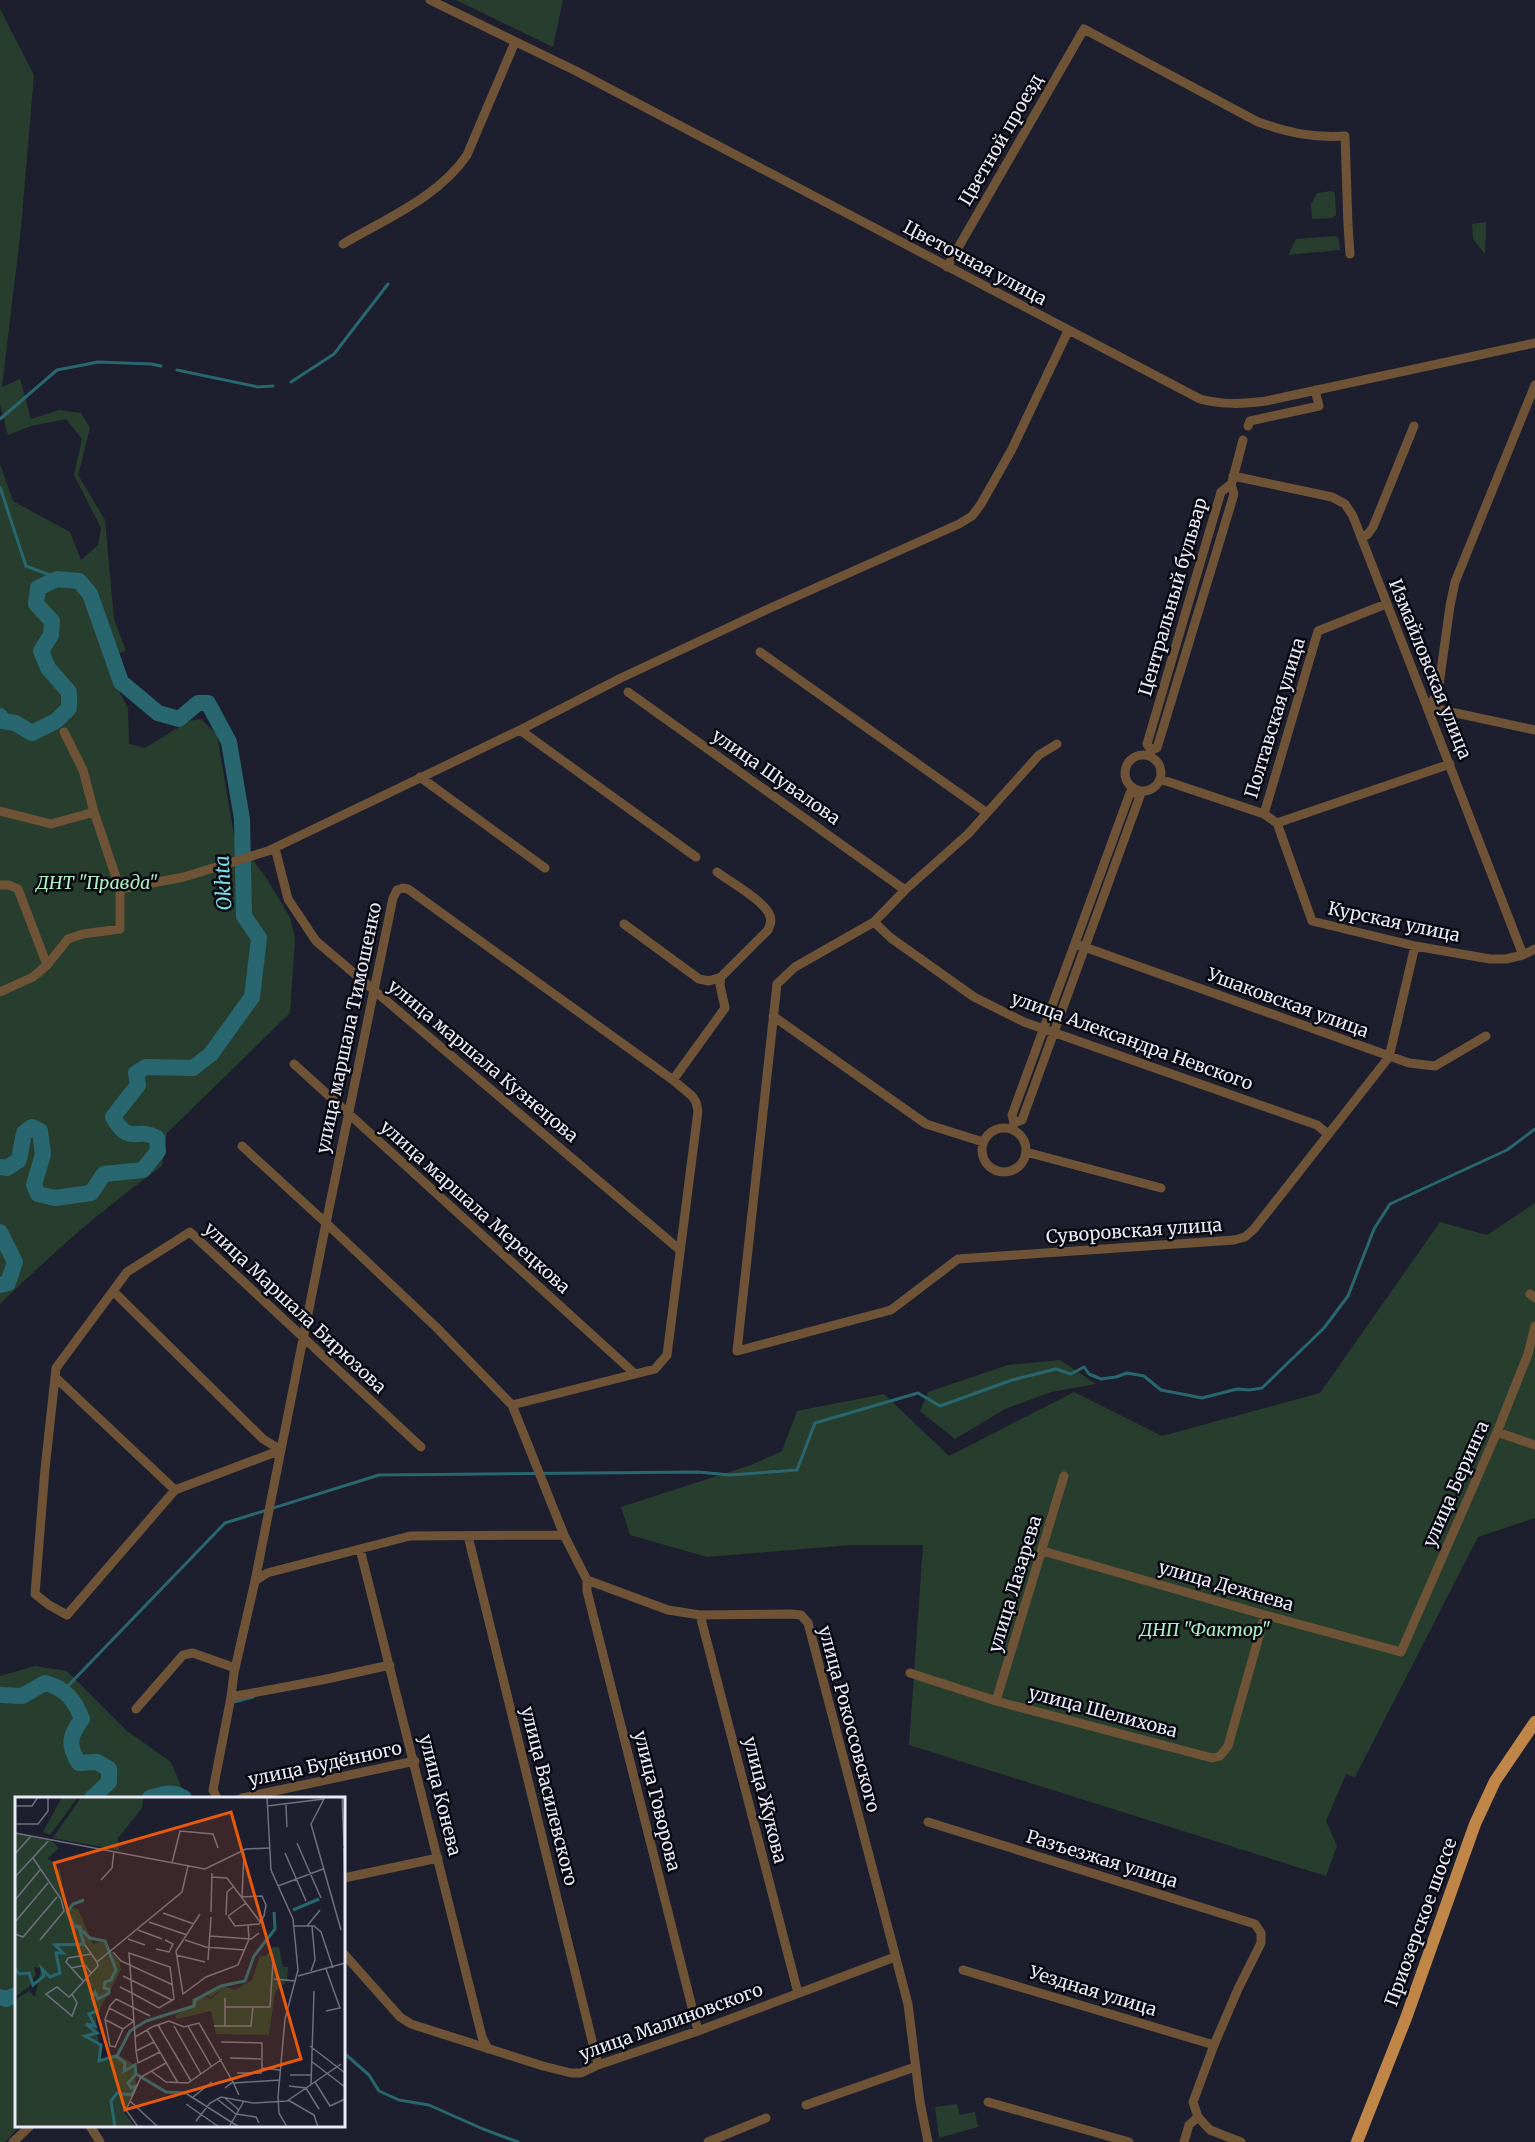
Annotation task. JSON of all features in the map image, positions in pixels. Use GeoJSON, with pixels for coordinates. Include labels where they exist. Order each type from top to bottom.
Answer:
{"type":"FeatureCollection","features":[{"type":"Feature","properties":{"kind":"main road","name":"Приозерское шоссе"},"geometry":{"type":"LineString","coordinates":[[1357,2142],[1406,2018],[1475,1824],[1495,1781],[1535,1722]]}},
{"type":"Feature","properties":{"kind":"street","name":"Цветочная улица"},"geometry":{"type":"LineString","coordinates":[[430,0],[639,104],[1200,399],[1218,404],[1257,402],[1315,390],[1362,375],[1535,343]]}},
{"type":"Feature","properties":{"kind":"street","name":"Цветной проезд"},"geometry":{"type":"LineString","coordinates":[[947,267],[1084,29],[1258,122],[1289,132],[1320,137],[1345,136],[1350,254]]}},
{"type":"Feature","properties":{"kind":"street"},"geometry":{"type":"LineString","coordinates":[[343,244],[437,189],[456,172],[466,155],[515,42]]}},
{"type":"Feature","properties":{"kind":"street"},"geometry":{"type":"LineString","coordinates":[[120,889],[184,877],[271,850],[520,730],[621,678],[768,609],[959,524],[972,516],[1012,448],[1068,331]]}},
{"type":"Feature","properties":{"kind":"street"},"geometry":{"type":"LineString","coordinates":[[1535,385],[1455,582],[1439,685],[1428,707],[1535,730]]}},
{"type":"Feature","properties":{"kind":"street"},"geometry":{"type":"LineString","coordinates":[[1248,426],[1250,421],[1319,406],[1315,390]]}},
{"type":"Feature","properties":{"kind":"street"},"geometry":{"type":"LineString","coordinates":[[1361,538],[1373,527],[1414,426]]}},
{"type":"Feature","properties":{"kind":"street"},"geometry":{"type":"LineString","coordinates":[[1232,480],[1244,440]]}},
{"type":"Feature","properties":{"kind":"street","name":"Измайловская улица"},"geometry":{"type":"LineString","coordinates":[[1232,480],[1332,497],[1345,504],[1353,516],[1523,955]]}},
{"type":"Feature","properties":{"kind":"street","name":"Центральный бульвар"},"geometry":{"type":"LineString","coordinates":[[1150,753],[1147,744],[1221,492],[1232,480]]}},
{"type":"Feature","properties":{"kind":"street","name":"Полтавская улица"},"geometry":{"type":"LineString","coordinates":[[1264,814],[1318,631],[1386,604]]}},
{"type":"Feature","properties":{"kind":"street"},"geometry":{"type":"LineString","coordinates":[[760,652],[987,813]]}},
{"type":"Feature","properties":{"kind":"street","name":"улица Шувалова"},"geometry":{"type":"LineString","coordinates":[[628,692],[905,890]]}},
{"type":"Feature","properties":{"kind":"street"},"geometry":{"type":"LineString","coordinates":[[520,730],[696,857]]}},
{"type":"Feature","properties":{"kind":"street"},"geometry":{"type":"LineString","coordinates":[[0,992],[33,977],[68,939],[83,934],[120,930],[120,889],[94,812],[83,770],[64,732]]}},
{"type":"Feature","properties":{"kind":"street"},"geometry":{"type":"LineString","coordinates":[[983,1142],[926,1124],[773,1016],[777,984],[795,967],[874,922],[905,890],[968,834],[1039,755],[1057,744]]}},
{"type":"Feature","properties":{"kind":"street"},"geometry":{"type":"LineString","coordinates":[[1013,1126],[1025,1142],[1026,1152],[1023,1161],[1016,1169],[1007,1172],[997,1171],[987,1164],[982,1154],[983,1142],[995,1130],[1013,1126],[1022,1120],[1049,1029],[1080,945],[1130,793],[1151,789],[1160,779],[1160,765],[1150,753],[1134,758],[1128,764],[1126,779],[1137,791]]}},
{"type":"Feature","properties":{"kind":"street"},"geometry":{"type":"LineString","coordinates":[[1160,779],[1264,814],[1277,823],[1450,764]]}},
{"type":"Feature","properties":{"kind":"street"},"geometry":{"type":"LineString","coordinates":[[420,777],[545,868]]}},
{"type":"Feature","properties":{"kind":"street"},"geometry":{"type":"LineString","coordinates":[[0,811],[51,824],[94,812]]}},
{"type":"Feature","properties":{"kind":"street","name":"Курская улица"},"geometry":{"type":"LineString","coordinates":[[1277,823],[1312,921],[1415,945],[1490,959],[1506,959],[1535,949]]}},
{"type":"Feature","properties":{"kind":"street","name":"улица маршала Кузнецова"},"geometry":{"type":"LineString","coordinates":[[271,850],[288,899],[316,941],[680,1250]]}},
{"type":"Feature","properties":{"kind":"street"},"geometry":{"type":"LineString","coordinates":[[699,979],[709,981],[721,978],[768,930],[771,924],[770,915],[763,906],[717,872]]}},
{"type":"Feature","properties":{"kind":"street"},"geometry":{"type":"LineString","coordinates":[[0,885],[9,885],[18,889],[47,964]]}},
{"type":"Feature","properties":{"kind":"street","name":"улица маршала Тимошенко"},"geometry":{"type":"LineString","coordinates":[[255,1581],[326,1223],[393,898],[397,890],[408,889],[673,1080],[696,1102],[698,1111],[667,1355],[655,1369],[512,1405]]}},
{"type":"Feature","properties":{"kind":"street","name":"улица Александра Невского"},"geometry":{"type":"LineString","coordinates":[[874,922],[891,938],[974,997],[1024,1022],[1317,1125],[1328,1134]]}},
{"type":"Feature","properties":{"kind":"street"},"geometry":{"type":"LineString","coordinates":[[624,924],[724,997]]}},
{"type":"Feature","properties":{"kind":"street","name":"Ушаковская улица"},"geometry":{"type":"LineString","coordinates":[[1080,945],[1409,1063],[1435,1066],[1486,1036]]}},
{"type":"Feature","properties":{"kind":"street","name":"Суворовская улица"},"geometry":{"type":"LineString","coordinates":[[773,1016],[737,1351],[891,1310],[958,1259],[1234,1240],[1245,1237],[1254,1229],[1389,1057],[1415,945]]}},
{"type":"Feature","properties":{"kind":"street"},"geometry":{"type":"LineString","coordinates":[[673,1080],[725,1008],[720,985],[721,978]]}},
{"type":"Feature","properties":{"kind":"street","name":"улица маршала Мерецкова"},"geometry":{"type":"LineString","coordinates":[[294,1064],[634,1373]]}},
{"type":"Feature","properties":{"kind":"street"},"geometry":{"type":"LineString","coordinates":[[242,1146],[436,1327],[512,1405],[564,1534],[587,1580]]}},
{"type":"Feature","properties":{"kind":"street"},"geometry":{"type":"LineString","coordinates":[[1026,1152],[1161,1188]]}},
{"type":"Feature","properties":{"kind":"street","name":"улица Маршала Бирюзова"},"geometry":{"type":"LineString","coordinates":[[55,1377],[56,1368],[128,1272],[190,1232],[422,1447]]}},
{"type":"Feature","properties":{"kind":"street"},"geometry":{"type":"LineString","coordinates":[[113,1291],[263,1439],[281,1450]]}},
{"type":"Feature","properties":{"kind":"street","name":"улица Беринга"},"geometry":{"type":"LineString","coordinates":[[1401,1652],[1497,1432],[1528,1354],[1535,1326]]}},
{"type":"Feature","properties":{"kind":"street"},"geometry":{"type":"LineString","coordinates":[[55,1377],[35,1594],[67,1615],[175,1490],[281,1450]]}},
{"type":"Feature","properties":{"kind":"street"},"geometry":{"type":"LineString","coordinates":[[55,1377],[175,1490]]}},
{"type":"Feature","properties":{"kind":"street"},"geometry":{"type":"LineString","coordinates":[[1497,1432],[1535,1445]]}},
{"type":"Feature","properties":{"kind":"street","name":"улица Лазарева"},"geometry":{"type":"LineString","coordinates":[[996,1701],[1064,1476]]}},
{"type":"Feature","properties":{"kind":"street"},"geometry":{"type":"LineString","coordinates":[[216,1797],[213,1790],[235,1668],[255,1581],[267,1573],[410,1536],[564,1534]]}},
{"type":"Feature","properties":{"kind":"street","name":"улица Василевского"},"geometry":{"type":"LineString","coordinates":[[468,1536],[598,2065]]}},
{"type":"Feature","properties":{"kind":"street","name":"улица Конева"},"geometry":{"type":"LineString","coordinates":[[360,1549],[415,1761],[482,2037],[488,2049]]}},
{"type":"Feature","properties":{"kind":"street","name":"улица Дежнева"},"geometry":{"type":"LineString","coordinates":[[1042,1551],[1401,1652]]}},
{"type":"Feature","properties":{"kind":"street","name":"улица Рокоссовского"},"geometry":{"type":"LineString","coordinates":[[587,1580],[668,1610],[700,1615],[791,1614],[801,1615],[808,1623],[908,2004],[915,2067],[928,2142]]}},
{"type":"Feature","properties":{"kind":"street","name":"улица Говорова"},"geometry":{"type":"LineString","coordinates":[[587,1580],[587,1591],[698,2031]]}},
{"type":"Feature","properties":{"kind":"street","name":"улица Жукова"},"geometry":{"type":"LineString","coordinates":[[700,1615],[798,1993]]}},
{"type":"Feature","properties":{"kind":"street","name":"улица Шелихова"},"geometry":{"type":"LineString","coordinates":[[910,1673],[996,1701],[1212,1758],[1220,1756],[1228,1746],[1264,1615]]}},
{"type":"Feature","properties":{"kind":"street"},"geometry":{"type":"LineString","coordinates":[[136,1708],[183,1655],[193,1653],[235,1668]]}},
{"type":"Feature","properties":{"kind":"street"},"geometry":{"type":"LineString","coordinates":[[231,1697],[390,1665]]}},
{"type":"Feature","properties":{"kind":"street","name":"улица Будённого"},"geometry":{"type":"LineString","coordinates":[[247,1797],[415,1761]]}},
{"type":"Feature","properties":{"kind":"street","name":"Разъезжая улица"},"geometry":{"type":"LineString","coordinates":[[928,1822],[1255,1924],[1261,1933],[1261,1943],[1214,2045]]}},
{"type":"Feature","properties":{"kind":"street"},"geometry":{"type":"LineString","coordinates":[[345,1878],[438,1857]]}},
{"type":"Feature","properties":{"kind":"street","name":"улица Малиновского"},"geometry":{"type":"LineString","coordinates":[[345,1955],[400,2017],[411,2024],[571,2073],[581,2073],[895,1957]]}},
{"type":"Feature","properties":{"kind":"street","name":"Уездная улица"},"geometry":{"type":"LineString","coordinates":[[963,1970],[1214,2045]]}},
{"type":"Feature","properties":{"kind":"street"},"geometry":{"type":"LineString","coordinates":[[1214,2045],[1193,2102],[1198,2117],[1210,2130],[1241,2142]]}},
{"type":"Feature","properties":{"kind":"street"},"geometry":{"type":"LineString","coordinates":[[806,2105],[915,2067]]}},
{"type":"Feature","properties":{"kind":"street"},"geometry":{"type":"LineString","coordinates":[[988,2102],[1129,2142]]}},
{"type":"Feature","properties":{"kind":"street"},"geometry":{"type":"LineString","coordinates":[[1184,2142],[1189,2125],[1198,2117]]}},
{"type":"Feature","properties":{"kind":"street"},"geometry":{"type":"LineString","coordinates":[[708,2142],[766,2118]]}},
{"type":"Feature","properties":{"kind":"street"},"geometry":{"type":"LineString","coordinates":[[14,2142],[29,2127]]}},
{"type":"Feature","properties":{"kind":"street"},"geometry":{"type":"LineString","coordinates":[[91,2127],[100,2142]]}},
{"type":"Feature","properties":{"kind":"green space"},"geometry":{"type":"Polygon","coordinates":[[[456,0],[563,0],[553,47],[456,0]]]}},
{"type":"Feature","properties":{"kind":"green space","name":"ДНТ \"Правда\""},"geometry":{"type":"Polygon","coordinates":[[[0,9],[34,75],[21,228],[2,387],[20,379],[31,419],[59,410],[81,413],[90,428],[78,475],[105,520],[114,619],[126,651],[111,655],[119,691],[128,708],[129,744],[145,748],[189,721],[201,719],[217,735],[234,835],[265,876],[290,917],[295,938],[290,1013],[167,1133],[162,1166],[78,1232],[0,1304],[0,464],[13,501],[70,532],[81,560],[98,545],[101,528],[74,475],[82,439],[66,419],[31,426],[8,435],[0,405],[0,9]]]}},
{"type":"Feature","properties":{"kind":"green space"},"geometry":{"type":"Polygon","coordinates":[[[1332,191],[1335,193],[1336,215],[1332,218],[1312,219],[1311,204],[1317,193],[1332,191]]]}},
{"type":"Feature","properties":{"kind":"green space"},"geometry":{"type":"Polygon","coordinates":[[[1486,222],[1485,254],[1473,239],[1472,224],[1486,222]]]}},
{"type":"Feature","properties":{"kind":"green space"},"geometry":{"type":"Polygon","coordinates":[[[1336,236],[1339,239],[1340,250],[1288,255],[1296,239],[1336,236]]]}},
{"type":"Feature","properties":{"kind":"green space","name":"ДНП \"Фактор\""},"geometry":{"type":"Polygon","coordinates":[[[1535,1203],[1535,1518],[1478,1537],[1355,1777],[1346,1774],[1326,1821],[1337,1846],[1326,1876],[909,1745],[923,1545],[852,1545],[707,1557],[630,1535],[621,1507],[751,1465],[782,1451],[797,1411],[884,1394],[949,1456],[1074,1392],[1162,1436],[1320,1393],[1440,1222],[1487,1235],[1535,1203]]]}},
{"type":"Feature","properties":{"kind":"green space"},"geometry":{"type":"Polygon","coordinates":[[[1060,1360],[1096,1384],[1051,1392],[1005,1409],[955,1439],[920,1411],[928,1392],[1008,1365],[1060,1360]]]}},
{"type":"Feature","properties":{"kind":"green space"},"geometry":{"type":"Polygon","coordinates":[[[35,1666],[67,1671],[127,1731],[171,1762],[186,1797],[15,1797],[15,2127],[19,2127],[5,2142],[0,2142],[0,1676],[35,1666]]]}},
{"type":"Feature","properties":{"kind":"green space"},"geometry":{"type":"Polygon","coordinates":[[[957,2104],[960,2115],[975,2112],[978,2127],[939,2138],[935,2107],[957,2104]]]}},
{"type":"Feature","properties":{"kind":"waterway"},"geometry":{"type":"LineString","coordinates":[[291,382],[334,354],[388,284]]}},
{"type":"Feature","properties":{"kind":"waterway"},"geometry":{"type":"LineString","coordinates":[[0,419],[57,370],[98,362],[161,366]]}},
{"type":"Feature","properties":{"kind":"waterway"},"geometry":{"type":"LineString","coordinates":[[177,370],[258,387],[273,386]]}},
{"type":"Feature","properties":{"kind":"waterway"},"geometry":{"type":"LineString","coordinates":[[0,487],[26,566],[47,574],[79,581]]}},
{"type":"Feature","properties":{"kind":"waterway","name":"Okhta"},"geometry":{"type":"LineString","coordinates":[[0,716],[3,721],[15,723],[32,733],[56,721],[69,708],[69,692],[48,668],[41,651],[51,635],[52,621],[36,604],[38,588],[57,579],[79,581],[90,594],[121,682],[158,713],[179,719],[198,703],[208,703],[229,742],[242,819],[244,916],[259,938],[252,997],[211,1054],[193,1068],[146,1067],[136,1073],[138,1085],[113,1117],[129,1134],[144,1134],[157,1138],[158,1151],[143,1170],[104,1174],[91,1193],[55,1198],[38,1194],[34,1185],[43,1154],[40,1131],[32,1127],[24,1133],[19,1160],[7,1168],[0,1167]]}},
{"type":"Feature","properties":{"kind":"waterway"},"geometry":{"type":"LineString","coordinates":[[63,1691],[225,1523],[379,1475],[698,1472],[730,1475],[797,1470],[815,1423],[918,1393],[940,1406],[1012,1380],[1056,1369],[1071,1374],[1084,1367],[1089,1374],[1101,1379],[1127,1373],[1144,1376],[1161,1390],[1202,1398],[1237,1389],[1262,1388],[1324,1328],[1348,1296],[1374,1229],[1390,1204],[1507,1150],[1535,1129]]}},
{"type":"Feature","properties":{"kind":"waterway","name":"Okhta"},"geometry":{"type":"LineString","coordinates":[[0,1232],[15,1262],[8,1283],[0,1285]]}},
{"type":"Feature","properties":{"kind":"waterway","name":"Okhta"},"geometry":{"type":"LineString","coordinates":[[0,1695],[22,1696],[45,1683],[58,1688],[68,1696],[82,1719],[72,1740],[75,1757],[79,1763],[97,1762],[109,1769],[109,1782],[93,1797]]}},
{"type":"Feature","properties":{"kind":"waterway"},"geometry":{"type":"LineString","coordinates":[[234,1702],[253,1697]]}},
{"type":"Feature","properties":{"kind":"waterway","name":"Okhta"},"geometry":{"type":"LineString","coordinates":[[153,1797],[171,1793],[182,1797]]}},
{"type":"Feature","properties":{"kind":"waterway"},"geometry":{"type":"LineString","coordinates":[[237,1797],[242,1796]]}},
{"type":"Feature","properties":{"kind":"waterway","name":"Okhta"},"geometry":{"type":"LineString","coordinates":[[0,1997],[6,1999],[15,1995]]}},
{"type":"Feature","properties":{"kind":"waterway"},"geometry":{"type":"LineString","coordinates":[[345,2054],[369,2075],[379,2091],[399,2100],[429,2105],[518,2142]]}}]}
